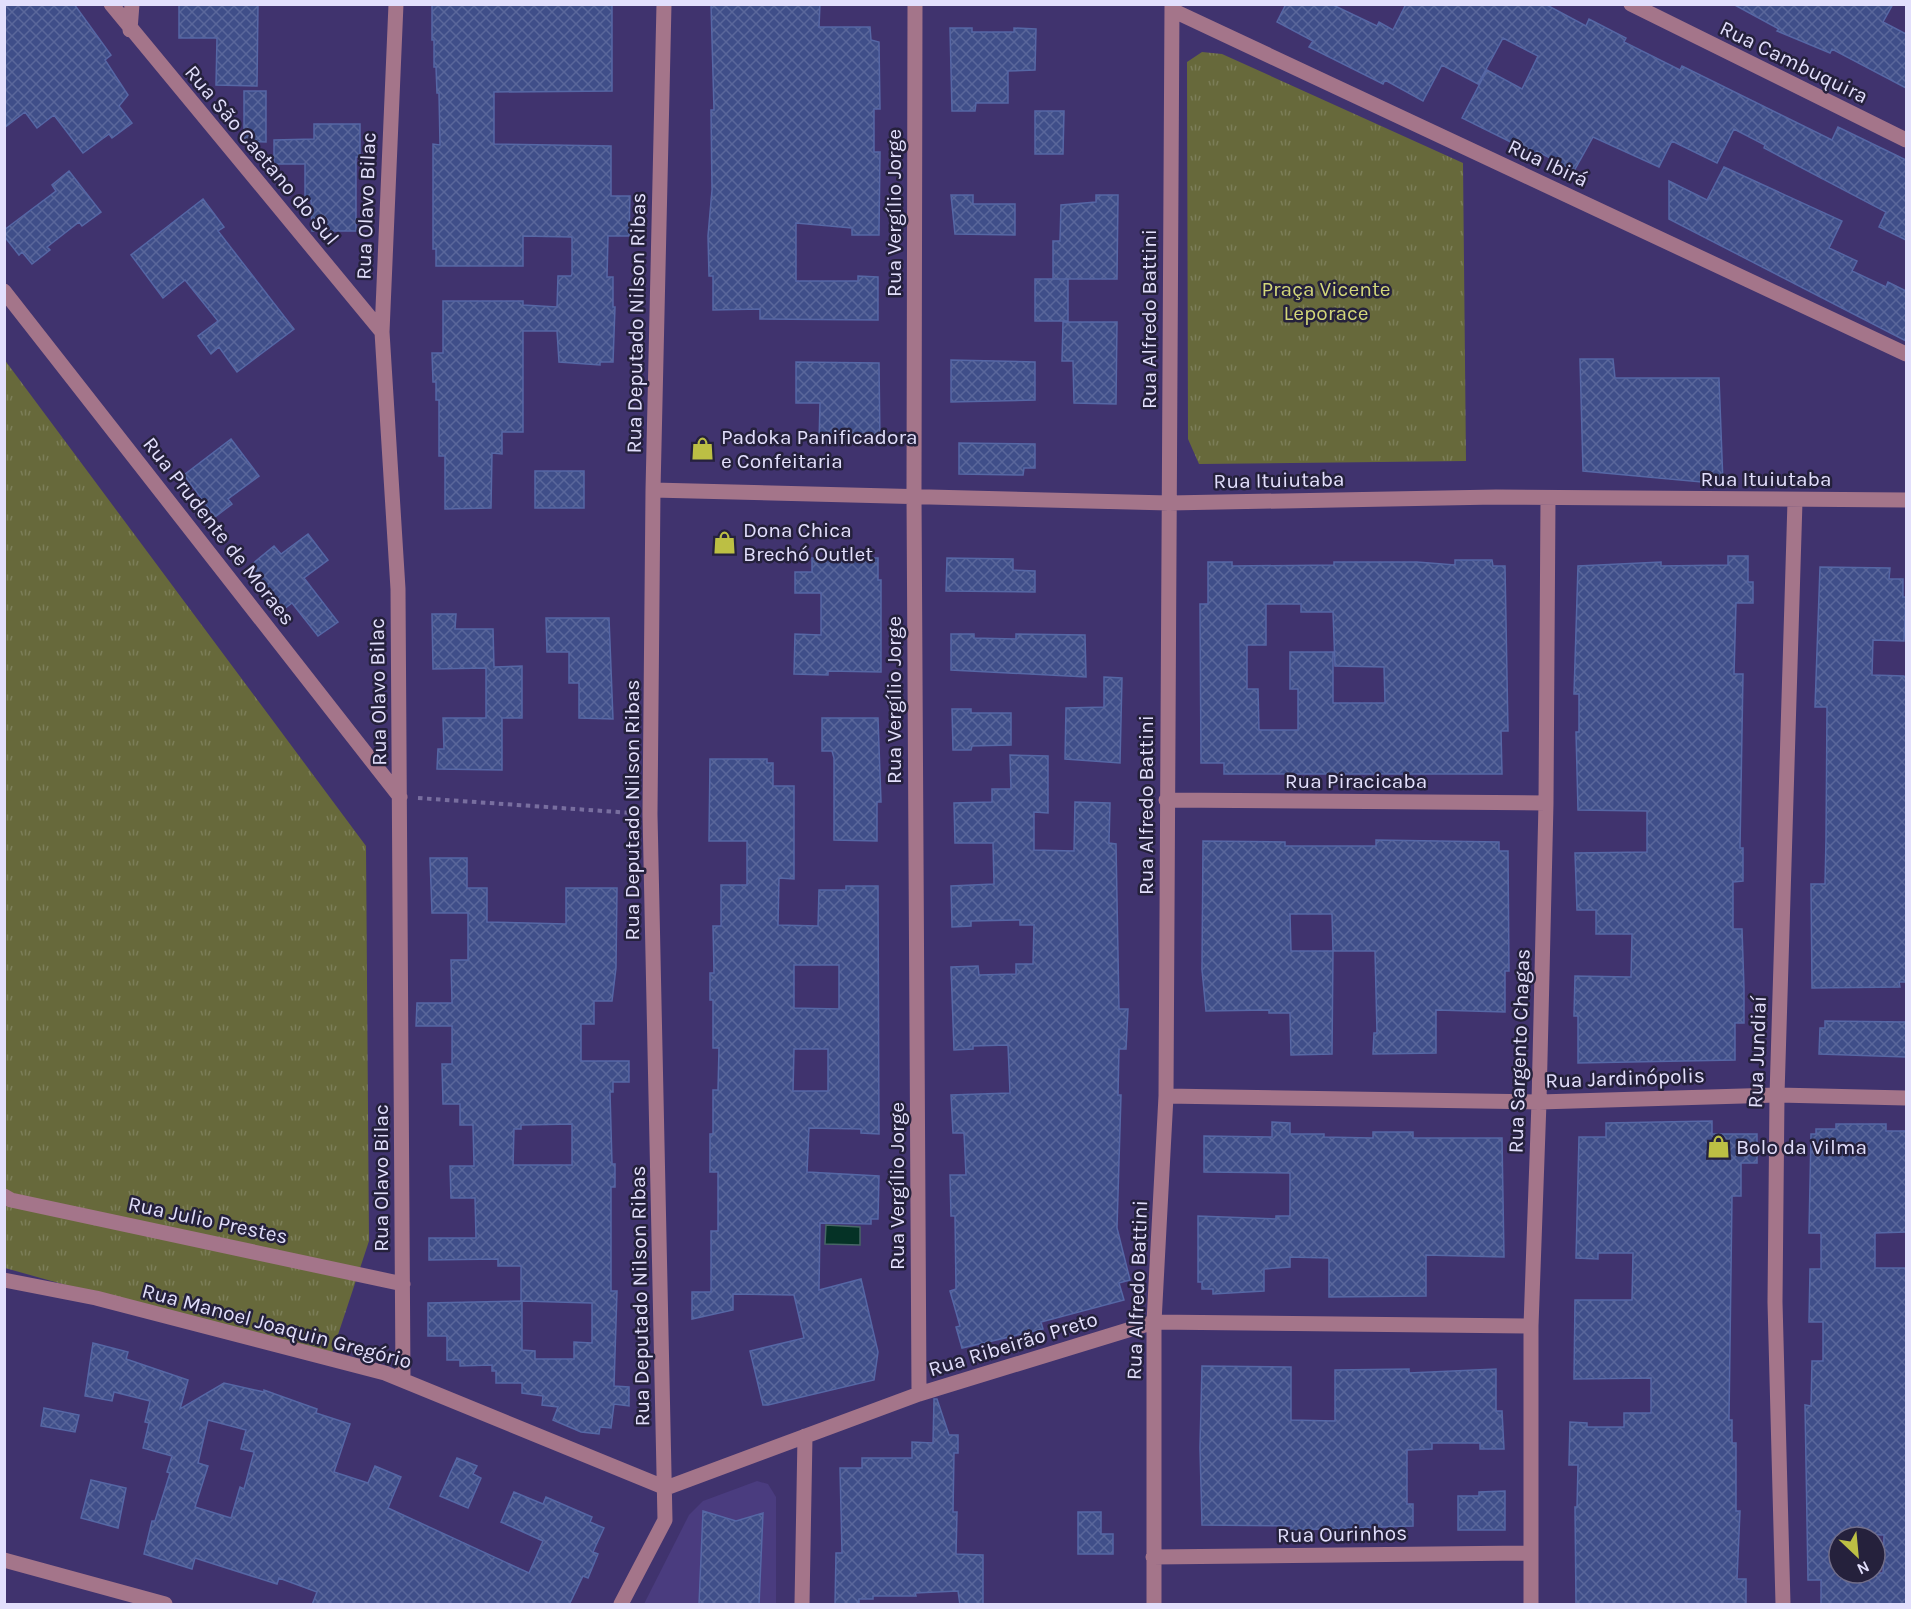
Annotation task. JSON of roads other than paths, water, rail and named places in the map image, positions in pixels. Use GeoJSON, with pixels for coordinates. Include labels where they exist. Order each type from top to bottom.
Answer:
{"type":"FeatureCollection","features":[{"type":"Feature","properties":{"kind":"street","name":"Rua São Caetano do Sul"},"geometry":{"type":"LineString","coordinates":[[111,4],[130,30],[382,332]]}},
{"type":"Feature","properties":{"kind":"street"},"geometry":{"type":"LineString","coordinates":[[130,30],[132,4]]}},
{"type":"Feature","properties":{"kind":"street","name":"Rua Olavo Bilac"},"geometry":{"type":"LineString","coordinates":[[396,4],[382,332],[398,590],[403,1380]]}},
{"type":"Feature","properties":{"kind":"street","name":"Rua Deputado Nilson Ribas"},"geometry":{"type":"LineString","coordinates":[[621,1605],[665,1520],[666,1488],[650,814],[653,490],[664,4]]}},
{"type":"Feature","properties":{"kind":"street","name":"Rua Vergílio Jorge"},"geometry":{"type":"LineString","coordinates":[[915,4],[914,494],[919,1394]]}},
{"type":"Feature","properties":{"kind":"street","name":"Rua Cambuquira"},"geometry":{"type":"LineString","coordinates":[[1631,4],[1906,140]]}},
{"type":"Feature","properties":{"kind":"street","name":"Rua Ibirá"},"geometry":{"type":"LineString","coordinates":[[1172,8],[1906,354]]}},
{"type":"Feature","properties":{"kind":"street","name":"Rua Alfredo Battini"},"geometry":{"type":"LineString","coordinates":[[1154,1605],[1154,1323],[1166,1096],[1172,8]]}},
{"type":"Feature","properties":{"kind":"street","name":"Rua Prudente de Moraes"},"geometry":{"type":"LineString","coordinates":[[4,291],[400,797]]}},
{"type":"Feature","properties":{"kind":"street","name":"Rua Ituiutaba"},"geometry":{"type":"LineString","coordinates":[[653,490],[914,494],[1168,503],[1548,499],[1906,500]]}},
{"type":"Feature","properties":{"kind":"street","name":"Rua Sargento Chagas"},"geometry":{"type":"LineString","coordinates":[[1531,1605],[1531,1326],[1546,803],[1548,499]]}},
{"type":"Feature","properties":{"kind":"street","name":"Rua Jundiaí"},"geometry":{"type":"LineString","coordinates":[[1783,1605],[1775,1302],[1777,1095],[1795,501]]}},
{"type":"Feature","properties":{"kind":"street","name":"Rua Piracicaba"},"geometry":{"type":"LineString","coordinates":[[1166,800],[1546,803]]}},
{"type":"Feature","properties":{"kind":"street","name":"Rua Jardinópolis"},"geometry":{"type":"LineString","coordinates":[[1166,1096],[1539,1102],[1777,1095],[1906,1098]]}},
{"type":"Feature","properties":{"kind":"street","name":"Rua Julio Prestes"},"geometry":{"type":"LineString","coordinates":[[4,1196],[23,1203],[403,1284]]}},
{"type":"Feature","properties":{"kind":"street","name":"Rua Manoel Joaquin Gregório"},"geometry":{"type":"LineString","coordinates":[[4,1280],[96,1298],[386,1373],[666,1488]]}},
{"type":"Feature","properties":{"kind":"street","name":"Rua Ribeirão Preto"},"geometry":{"type":"LineString","coordinates":[[666,1488],[919,1394],[1154,1323],[1531,1326]]}},
{"type":"Feature","properties":{"kind":"street"},"geometry":{"type":"LineString","coordinates":[[802,1605],[805,1436]]}},
{"type":"Feature","properties":{"kind":"street","name":"Rua Ourinhos"},"geometry":{"type":"LineString","coordinates":[[1153,1557],[1530,1553]]}},
{"type":"Feature","properties":{"kind":"street"},"geometry":{"type":"LineString","coordinates":[[4,1560],[165,1605]]}},
{"type":"Feature","properties":{"kind":"place","name":"Padoka Panificadora e Confeitaria"},"geometry":{"type":"Point","coordinates":[703,449]}},
{"type":"Feature","properties":{"kind":"place","name":"Dona Chica Brechó Outlet"},"geometry":{"type":"Point","coordinates":[725,542]}},
{"type":"Feature","properties":{"kind":"place","name":"Bolo da Vilma"},"geometry":{"type":"Point","coordinates":[1718,1147]}},
{"type":"Feature","properties":{"kind":"park label","name":"Praça Vicente Leporace"},"geometry":{"type":"Point","coordinates":[1326,301]}}]}
